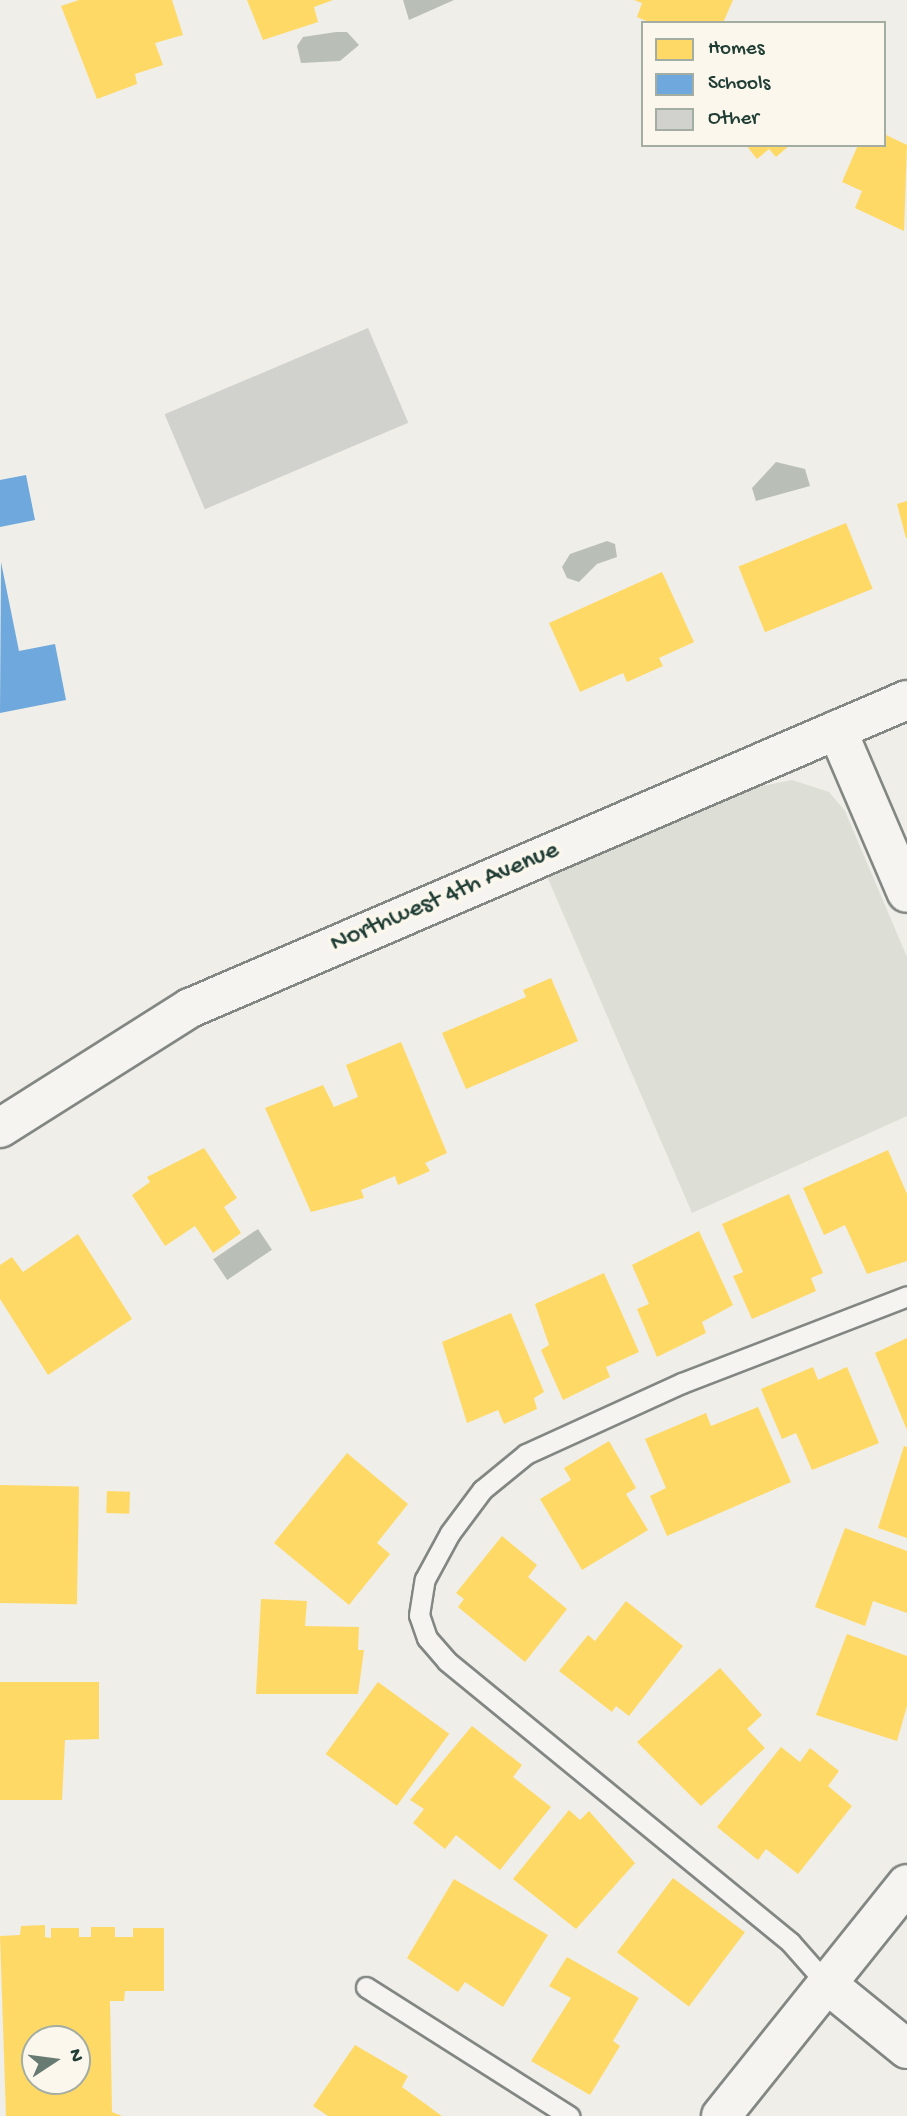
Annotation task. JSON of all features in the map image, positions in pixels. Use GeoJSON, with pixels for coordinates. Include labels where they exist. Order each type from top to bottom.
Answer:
{"type":"FeatureCollection","features":[{"type":"Feature","properties":{"kind":"street","name":"Northwest 4th Avenue"},"geometry":{"type":"LineString","coordinates":[[0,1128],[190,1009],[907,700]]}},
{"type":"Feature","properties":{"kind":"street"},"geometry":{"type":"LineString","coordinates":[[837,730],[907,893]]}},
{"type":"Feature","properties":{"kind":"street"},"geometry":{"type":"LineString","coordinates":[[721,2116],[907,1884]]}},
{"type":"Feature","properties":{"kind":"street"},"geometry":{"type":"LineString","coordinates":[[827,1984],[907,2049]]}},
{"type":"Feature","properties":{"kind":"lane"},"geometry":{"type":"LineString","coordinates":[[827,1984],[790,1942],[447,1661],[427,1638],[419,1615],[425,1579],[450,1533],[482,1490],[526,1454],[682,1383],[907,1296]]}},
{"type":"Feature","properties":{"kind":"lane"},"geometry":{"type":"LineString","coordinates":[[366,1987],[569,2116]]}},
{"type":"Feature","properties":{"kind":"shaded area"},"geometry":{"type":"Polygon","coordinates":[[[403,0],[454,0],[409,20],[403,0]]]}},
{"type":"Feature","properties":{"kind":"shaded area"},"geometry":{"type":"Polygon","coordinates":[[[347,32],[359,45],[340,61],[301,63],[297,46],[303,37],[347,32]]]}},
{"type":"Feature","properties":{"kind":"shaded area"},"geometry":{"type":"Polygon","coordinates":[[[776,462],[805,469],[810,486],[756,501],[752,488],[776,462]]]}},
{"type":"Feature","properties":{"kind":"shaded area"},"geometry":{"type":"Polygon","coordinates":[[[607,541],[615,544],[617,557],[597,564],[579,582],[567,578],[562,567],[570,554],[607,541]]]}},
{"type":"Feature","properties":{"kind":"shaded area"},"geometry":{"type":"Polygon","coordinates":[[[792,780],[829,792],[845,811],[907,957],[907,1116],[692,1213],[546,874],[742,790],[792,780]]]}},
{"type":"Feature","properties":{"kind":"shaded area"},"geometry":{"type":"Polygon","coordinates":[[[258,1229],[272,1250],[227,1280],[213,1259],[258,1229]]]}},
{"type":"Feature","properties":{"kind":"building: Homes"},"geometry":{"type":"Polygon","coordinates":[[[79,0],[172,0],[183,35],[155,43],[163,65],[135,74],[137,84],[97,99],[61,6],[79,0]]]}},
{"type":"Feature","properties":{"kind":"building: Homes"},"geometry":{"type":"Polygon","coordinates":[[[247,0],[333,0],[314,7],[318,22],[263,40],[247,0]]]}},
{"type":"Feature","properties":{"kind":"building: Homes"},"geometry":{"type":"Polygon","coordinates":[[[634,0],[733,0],[724,21],[646,21],[637,17],[642,3],[634,0]]]}},
{"type":"Feature","properties":{"kind":"building: Homes"},"geometry":{"type":"Polygon","coordinates":[[[886,135],[907,145],[904,231],[855,208],[862,191],[842,182],[857,147],[886,147],[886,135]]]}},
{"type":"Feature","properties":{"kind":"building: Homes"},"geometry":{"type":"Polygon","coordinates":[[[748,147],[788,147],[776,157],[769,149],[757,159],[748,147]]]}},
{"type":"Feature","properties":{"kind":"building: Homes"},"geometry":{"type":"Polygon","coordinates":[[[907,501],[907,538],[906,538],[897,504],[907,501]]]}},
{"type":"Feature","properties":{"kind":"building: Homes"},"geometry":{"type":"Polygon","coordinates":[[[846,523],[873,589],[765,632],[738,566],[846,523]]]}},
{"type":"Feature","properties":{"kind":"building: Homes"},"geometry":{"type":"Polygon","coordinates":[[[662,572],[694,642],[659,658],[663,666],[627,682],[623,673],[580,692],[549,623],[662,572]]]}},
{"type":"Feature","properties":{"kind":"building: Homes"},"geometry":{"type":"Polygon","coordinates":[[[551,978],[578,1041],[466,1089],[442,1033],[526,997],[523,990],[551,978]]]}},
{"type":"Feature","properties":{"kind":"building: Homes"},"geometry":{"type":"Polygon","coordinates":[[[401,1042],[447,1153],[425,1163],[430,1171],[398,1185],[395,1176],[361,1190],[364,1198],[311,1212],[265,1108],[323,1085],[334,1107],[358,1097],[346,1065],[401,1042]]]}},
{"type":"Feature","properties":{"kind":"building: Homes"},"geometry":{"type":"Polygon","coordinates":[[[204,1148],[237,1198],[224,1207],[241,1233],[213,1253],[195,1226],[165,1246],[132,1195],[150,1182],[147,1177],[204,1148]]]}},
{"type":"Feature","properties":{"kind":"building: Homes"},"geometry":{"type":"Polygon","coordinates":[[[888,1150],[907,1194],[907,1261],[867,1274],[845,1225],[824,1235],[803,1188],[888,1150]]]}},
{"type":"Feature","properties":{"kind":"building: Homes"},"geometry":{"type":"Polygon","coordinates":[[[789,1194],[823,1273],[811,1278],[816,1291],[752,1319],[733,1276],[743,1272],[722,1224],[789,1194]]]}},
{"type":"Feature","properties":{"kind":"building: Homes"},"geometry":{"type":"Polygon","coordinates":[[[699,1231],[733,1305],[702,1322],[706,1333],[657,1357],[637,1309],[649,1304],[632,1265],[699,1231]]]}},
{"type":"Feature","properties":{"kind":"building: Homes"},"geometry":{"type":"Polygon","coordinates":[[[78,1234],[132,1319],[48,1375],[0,1299],[0,1265],[12,1257],[23,1272],[78,1234]]]}},
{"type":"Feature","properties":{"kind":"building: Homes"},"geometry":{"type":"Polygon","coordinates":[[[604,1273],[639,1352],[606,1367],[610,1377],[563,1400],[541,1350],[549,1345],[535,1304],[604,1273]]]}},
{"type":"Feature","properties":{"kind":"building: Homes"},"geometry":{"type":"Polygon","coordinates":[[[511,1313],[544,1392],[534,1398],[537,1409],[504,1424],[498,1410],[467,1423],[442,1342],[511,1313]]]}},
{"type":"Feature","properties":{"kind":"building: Homes"},"geometry":{"type":"Polygon","coordinates":[[[907,1338],[907,1430],[875,1353],[907,1338]]]}},
{"type":"Feature","properties":{"kind":"building: Homes"},"geometry":{"type":"Polygon","coordinates":[[[813,1367],[818,1380],[847,1367],[879,1443],[812,1470],[796,1433],[782,1439],[761,1389],[813,1367]]]}},
{"type":"Feature","properties":{"kind":"building: Homes"},"geometry":{"type":"Polygon","coordinates":[[[758,1407],[791,1482],[667,1536],[650,1496],[666,1488],[645,1439],[706,1413],[711,1426],[758,1407]]]}},
{"type":"Feature","properties":{"kind":"building: Homes"},"geometry":{"type":"Polygon","coordinates":[[[609,1441],[636,1488],[626,1494],[648,1530],[582,1570],[540,1499],[571,1480],[564,1468],[609,1441]]]}},
{"type":"Feature","properties":{"kind":"building: Homes"},"geometry":{"type":"Polygon","coordinates":[[[904,1446],[907,1447],[907,1538],[878,1528],[904,1446]]]}},
{"type":"Feature","properties":{"kind":"building: Homes"},"geometry":{"type":"Polygon","coordinates":[[[347,1453],[408,1504],[377,1543],[390,1554],[349,1605],[274,1543],[347,1453]]]}},
{"type":"Feature","properties":{"kind":"building: Homes"},"geometry":{"type":"Polygon","coordinates":[[[0,1485],[79,1486],[77,1604],[0,1603],[0,1485]]]}},
{"type":"Feature","properties":{"kind":"building: Homes"},"geometry":{"type":"Polygon","coordinates":[[[107,1491],[130,1492],[129,1514],[106,1513],[107,1491]]]}},
{"type":"Feature","properties":{"kind":"building: Homes"},"geometry":{"type":"Polygon","coordinates":[[[845,1528],[907,1551],[907,1613],[873,1601],[865,1626],[815,1607],[845,1528]]]}},
{"type":"Feature","properties":{"kind":"building: Homes"},"geometry":{"type":"Polygon","coordinates":[[[502,1536],[537,1565],[528,1577],[567,1609],[525,1662],[458,1607],[464,1599],[456,1593],[502,1536]]]}},
{"type":"Feature","properties":{"kind":"building: Homes"},"geometry":{"type":"Polygon","coordinates":[[[261,1599],[307,1601],[305,1626],[359,1627],[358,1650],[364,1650],[358,1694],[256,1694],[261,1599]]]}},
{"type":"Feature","properties":{"kind":"building: Homes"},"geometry":{"type":"Polygon","coordinates":[[[626,1601],[683,1646],[629,1716],[616,1706],[612,1712],[559,1671],[588,1635],[595,1641],[626,1601]]]}},
{"type":"Feature","properties":{"kind":"building: Homes"},"geometry":{"type":"Polygon","coordinates":[[[847,1634],[907,1656],[907,1706],[897,1741],[816,1715],[847,1634]]]}},
{"type":"Feature","properties":{"kind":"building: Homes"},"geometry":{"type":"Polygon","coordinates":[[[720,1668],[762,1715],[747,1729],[765,1748],[701,1806],[637,1742],[720,1668]]]}},
{"type":"Feature","properties":{"kind":"building: Homes"},"geometry":{"type":"Polygon","coordinates":[[[0,1682],[99,1682],[99,1739],[65,1740],[62,1800],[0,1800],[0,1682]]]}},
{"type":"Feature","properties":{"kind":"building: Homes"},"geometry":{"type":"Polygon","coordinates":[[[378,1682],[449,1734],[397,1806],[326,1754],[378,1682]]]}},
{"type":"Feature","properties":{"kind":"building: Homes"},"geometry":{"type":"Polygon","coordinates":[[[472,1726],[522,1765],[513,1777],[551,1807],[500,1870],[456,1835],[445,1849],[413,1823],[424,1809],[410,1800],[472,1726]]]}},
{"type":"Feature","properties":{"kind":"building: Homes"},"geometry":{"type":"Polygon","coordinates":[[[781,1747],[800,1762],[810,1748],[839,1771],[828,1786],[852,1806],[798,1874],[766,1849],[758,1860],[717,1827],[781,1747]]]}},
{"type":"Feature","properties":{"kind":"building: Homes"},"geometry":{"type":"Polygon","coordinates":[[[569,1810],[580,1820],[589,1811],[635,1863],[576,1929],[513,1879],[569,1810]]]}},
{"type":"Feature","properties":{"kind":"building: Homes"},"geometry":{"type":"Polygon","coordinates":[[[673,1878],[745,1932],[689,2006],[617,1952],[673,1878]]]}},
{"type":"Feature","properties":{"kind":"building: Homes"},"geometry":{"type":"Polygon","coordinates":[[[454,1879],[548,1935],[503,2007],[465,1982],[458,1992],[407,1958],[454,1879]]]}},
{"type":"Feature","properties":{"kind":"building: Homes"},"geometry":{"type":"Polygon","coordinates":[[[45,1925],[45,1937],[51,1938],[51,1928],[79,1928],[79,1937],[91,1937],[91,1927],[115,1927],[115,1937],[133,1937],[133,1928],[164,1928],[164,1991],[125,1991],[124,2001],[110,2001],[112,2112],[122,2116],[6,2116],[0,1936],[20,1935],[21,1926],[45,1925]]]}},
{"type":"Feature","properties":{"kind":"building: Homes"},"geometry":{"type":"Polygon","coordinates":[[[567,1957],[639,1998],[613,2041],[620,2046],[590,2095],[531,2061],[571,1998],[549,1986],[567,1957]]]}},
{"type":"Feature","properties":{"kind":"building: Homes"},"geometry":{"type":"Polygon","coordinates":[[[355,2045],[408,2076],[402,2087],[442,2116],[328,2116],[313,2106],[355,2045]]]}},
{"type":"Feature","properties":{"kind":"building: Schools"},"geometry":{"type":"Polygon","coordinates":[[[26,475],[35,520],[0,527],[0,480],[26,475]]]}},
{"type":"Feature","properties":{"kind":"building: Schools"},"geometry":{"type":"Polygon","coordinates":[[[1,562],[19,651],[55,644],[66,700],[0,713],[1,562]]]}},
{"type":"Feature","properties":{"kind":"building: Other"},"geometry":{"type":"Polygon","coordinates":[[[368,328],[408,423],[205,509],[165,414],[368,328]]]}}]}
